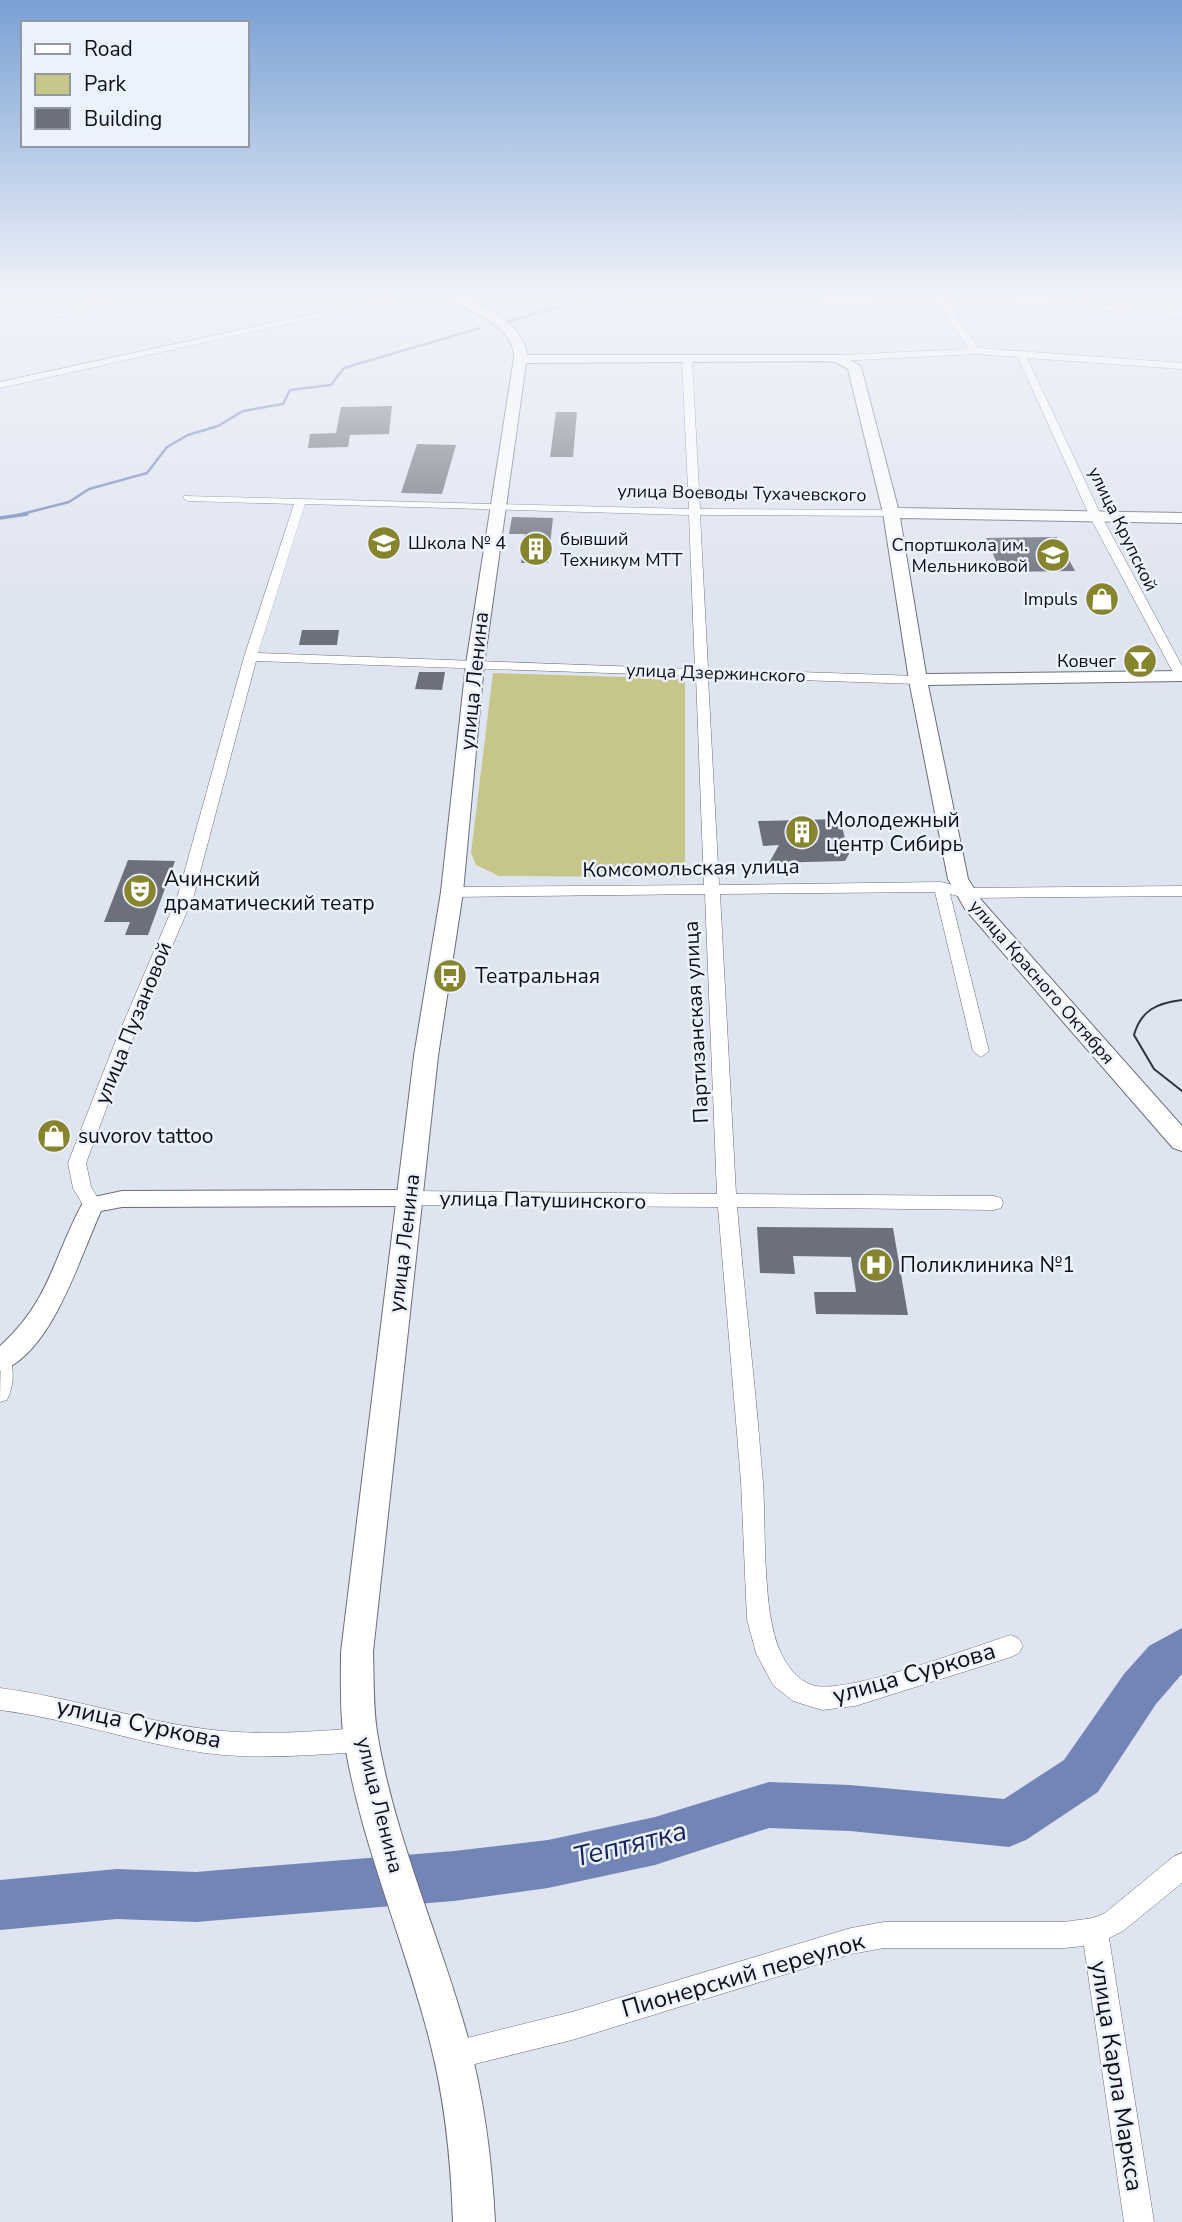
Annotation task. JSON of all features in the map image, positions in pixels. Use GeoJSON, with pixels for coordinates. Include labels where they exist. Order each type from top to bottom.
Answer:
{"type":"FeatureCollection","features":[{"type":"Feature","properties":{"kind":"main road","name":"улица Ленина"},"geometry":{"type":"LineString","coordinates":[[474,2222],[473,2153],[455,2055],[383,1829],[361,1740],[357,1652],[426,1056],[452,892],[475,664],[495,506],[514,397]]}},
{"type":"Feature","properties":{"kind":"main road","name":"улица Красного Октября"},"geometry":{"type":"LineString","coordinates":[[861,397],[891,513],[918,680],[958,879],[965,893],[1182,1142]]}},
{"type":"Feature","properties":{"kind":"main road","name":"улица Воеводы Тухачевского"},"geometry":{"type":"LineString","coordinates":[[891,513],[1182,518]]}},
{"type":"Feature","properties":{"kind":"main road","name":"улица Дзержинского"},"geometry":{"type":"LineString","coordinates":[[918,680],[1181,676]]}},
{"type":"Feature","properties":{"kind":"street","name":"Партизанская улица"},"geometry":{"type":"LineString","coordinates":[[689,397],[727,1203],[752,1481],[759,1619],[768,1653],[781,1677]]}},
{"type":"Feature","properties":{"kind":"street","name":"улица Крупской"},"geometry":{"type":"LineString","coordinates":[[1040,397],[1096,517],[1181,676]]}},
{"type":"Feature","properties":{"kind":"street","name":"улица Воеводы Тухачевского"},"geometry":{"type":"LineString","coordinates":[[188,498],[694,512],[891,513]]}},
{"type":"Feature","properties":{"kind":"street","name":"улица Пузановой"},"geometry":{"type":"LineString","coordinates":[[93,1205],[82,1188],[78,1163],[122,1045],[186,895],[250,657],[300,502]]}},
{"type":"Feature","properties":{"kind":"street","name":"улица Дзержинского"},"geometry":{"type":"LineString","coordinates":[[250,657],[918,680]]}},
{"type":"Feature","properties":{"kind":"street"},"geometry":{"type":"LineString","coordinates":[[941,887],[981,1051]]}},
{"type":"Feature","properties":{"kind":"street","name":"Комсомольская улица"},"geometry":{"type":"LineString","coordinates":[[452,892],[941,887],[965,893],[1182,891]]}},
{"type":"Feature","properties":{"kind":"street","name":"улица Патушинского"},"geometry":{"type":"LineString","coordinates":[[93,1205],[122,1199],[409,1198],[727,1203],[994,1203]]}},
{"type":"Feature","properties":{"kind":"street"},"geometry":{"type":"LineString","coordinates":[[0,1394],[4,1381],[0,1360],[20,1343],[50,1305],[74,1254],[81,1224],[93,1205]]}},
{"type":"Feature","properties":{"kind":"street","name":"улица Суркова"},"geometry":{"type":"LineString","coordinates":[[781,1677],[801,1693],[822,1699],[855,1695],[1011,1646]]}},
{"type":"Feature","properties":{"kind":"street","name":"улица Суркова"},"geometry":{"type":"LineString","coordinates":[[0,1699],[47,1704],[206,1741],[301,1743],[361,1740]]}},
{"type":"Feature","properties":{"kind":"street","name":"Пионерский переулок"},"geometry":{"type":"LineString","coordinates":[[455,2055],[572,2026],[851,1941],[884,1935],[1065,1935],[1095,1931],[1114,1922],[1182,1866]]}},
{"type":"Feature","properties":{"kind":"street","name":"улица Карла Маркса"},"geometry":{"type":"LineString","coordinates":[[1095,1931],[1139,2222]]}},
{"type":"Feature","properties":{"kind":"green space"},"geometry":{"type":"Polygon","coordinates":[[[493,673],[685,679],[685,877],[499,876],[476,865],[471,853],[493,673]]]}},
{"type":"Feature","properties":{"kind":"building"},"geometry":{"type":"Polygon","coordinates":[[[392,406],[389,434],[350,435],[348,447],[308,448],[310,434],[336,433],[341,407],[392,406]]]}},
{"type":"Feature","properties":{"kind":"building"},"geometry":{"type":"Polygon","coordinates":[[[556,412],[577,412],[573,457],[550,457],[556,412]]]}},
{"type":"Feature","properties":{"kind":"building"},"geometry":{"type":"Polygon","coordinates":[[[417,444],[456,445],[442,494],[401,493],[417,444]]]}},
{"type":"Feature","properties":{"kind":"building","name":"бывший Техникум МТТ"},"geometry":{"type":"Polygon","coordinates":[[[512,517],[553,518],[548,563],[521,563],[525,534],[509,534],[512,517]]]}},
{"type":"Feature","properties":{"kind":"building","name":"Спортшкола им. Мельниковой"},"geometry":{"type":"Polygon","coordinates":[[[1057,537],[1075,571],[1001,572],[986,538],[1057,537]]]}},
{"type":"Feature","properties":{"kind":"building"},"geometry":{"type":"Polygon","coordinates":[[[302,630],[339,630],[337,645],[299,645],[302,630]]]}},
{"type":"Feature","properties":{"kind":"building"},"geometry":{"type":"Polygon","coordinates":[[[419,672],[445,672],[442,690],[415,689],[419,672]]]}},
{"type":"Feature","properties":{"kind":"building","name":"Молодежный центр Сибирь"},"geometry":{"type":"Polygon","coordinates":[[[840,819],[849,854],[845,861],[769,863],[779,845],[763,846],[758,821],[840,819]]]}},
{"type":"Feature","properties":{"kind":"building","name":"Ачинский драматический театр"},"geometry":{"type":"Polygon","coordinates":[[[128,860],[175,861],[148,935],[125,935],[130,922],[104,922],[128,860]]]}},
{"type":"Feature","properties":{"kind":"building","name":"Поликлиника №1"},"geometry":{"type":"Polygon","coordinates":[[[757,1227],[893,1228],[908,1315],[816,1314],[814,1292],[856,1292],[851,1257],[793,1256],[795,1274],[760,1273],[757,1227]]]}},
{"type":"Feature","properties":{"kind":"waterway"},"geometry":{"type":"LineString","coordinates":[[15,516],[69,502],[89,489],[147,473],[167,447],[188,435],[218,426],[243,411],[283,404],[287,397]]}},
{"type":"Feature","properties":{"kind":"waterway"},"geometry":{"type":"LineString","coordinates":[[15,516],[27,514]]}},
{"type":"Feature","properties":{"kind":"waterway"},"geometry":{"type":"LineString","coordinates":[[0,518],[15,516]]}},
{"type":"Feature","properties":{"kind":"waterway","name":"Тептятка"},"geometry":{"type":"LineString","coordinates":[[0,1905],[117,1894],[196,1897],[454,1876],[548,1864],[655,1841],[769,1805],[850,1808],[1009,1823],[1081,1776],[1140,1689],[1165,1660],[1182,1648]]}},
{"type":"Feature","properties":{"kind":"tram line"},"geometry":{"type":"LineString","coordinates":[[1182,1000],[1151,1009],[1141,1019],[1134,1035],[1154,1069],[1182,1091]]}},
{"type":"Feature","properties":{"kind":"place","name":"Школа № 4"},"geometry":{"type":"Point","coordinates":[384,543]}},
{"type":"Feature","properties":{"kind":"place","name":"бывший Техникум МТТ"},"geometry":{"type":"Point","coordinates":[536,549]}},
{"type":"Feature","properties":{"kind":"place","name":"Спортшкола им. Мельниковой"},"geometry":{"type":"Point","coordinates":[1053,555]}},
{"type":"Feature","properties":{"kind":"place","name":"Impuls"},"geometry":{"type":"Point","coordinates":[1102,599]}},
{"type":"Feature","properties":{"kind":"place","name":"Ковчег"},"geometry":{"type":"Point","coordinates":[1140,661]}},
{"type":"Feature","properties":{"kind":"place","name":"Молодежный центр Сибирь"},"geometry":{"type":"Point","coordinates":[802,832]}},
{"type":"Feature","properties":{"kind":"place","name":"Ачинский драматический театр"},"geometry":{"type":"Point","coordinates":[140,891]}},
{"type":"Feature","properties":{"kind":"place","name":"Театральная"},"geometry":{"type":"Point","coordinates":[450,976]}},
{"type":"Feature","properties":{"kind":"place","name":"suvorov tattoo"},"geometry":{"type":"Point","coordinates":[54,1136]}},
{"type":"Feature","properties":{"kind":"place","name":"Поликлиника №1"},"geometry":{"type":"Point","coordinates":[876,1265]}}]}
